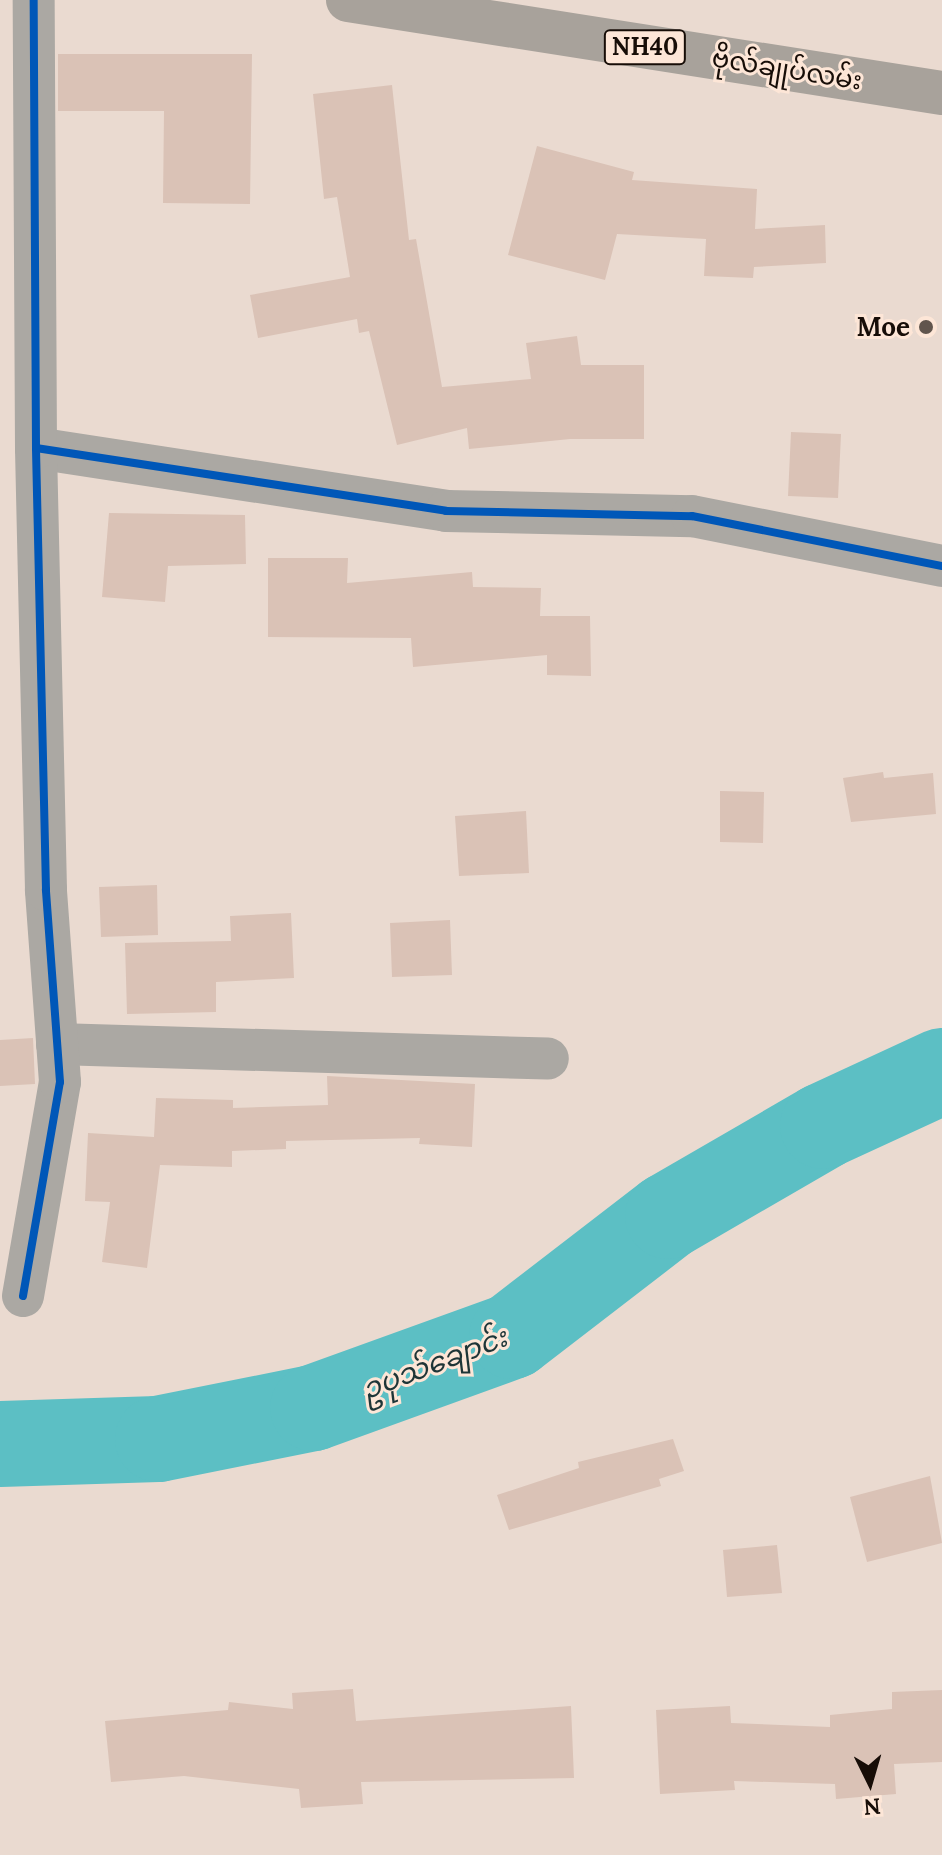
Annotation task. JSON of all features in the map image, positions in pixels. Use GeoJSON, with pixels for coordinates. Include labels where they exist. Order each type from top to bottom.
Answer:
{"type":"FeatureCollection","features":[{"type":"Feature","properties":{"kind":"highway","name":"ဗိုလ်ချုပ်လမ်း"},"geometry":{"type":"LineString","coordinates":[[348,0],[942,93]]}},
{"type":"Feature","properties":{"kind":"street"},"geometry":{"type":"LineString","coordinates":[[23,1296],[60,1082],[46,890],[36,448],[34,0]]}},
{"type":"Feature","properties":{"kind":"street"},"geometry":{"type":"LineString","coordinates":[[36,448],[446,511],[692,516],[942,566]]}},
{"type":"Feature","properties":{"kind":"street"},"geometry":{"type":"LineString","coordinates":[[57,1044],[548,1059]]}},
{"type":"Feature","properties":{"kind":"building"},"geometry":{"type":"Polygon","coordinates":[[[58,54],[252,54],[250,204],[163,203],[164,111],[58,111],[58,54]]]}},
{"type":"Feature","properties":{"kind":"building"},"geometry":{"type":"Polygon","coordinates":[[[392,85],[409,240],[416,239],[442,387],[531,379],[526,343],[577,336],[581,365],[644,365],[644,439],[570,439],[469,449],[467,428],[397,445],[369,331],[359,333],[357,319],[258,338],[250,295],[350,277],[337,197],[324,199],[313,94],[392,85]]]}},
{"type":"Feature","properties":{"kind":"building"},"geometry":{"type":"Polygon","coordinates":[[[537,146],[634,172],[632,180],[757,189],[755,229],[825,225],[826,263],[754,267],[753,278],[704,276],[706,239],[617,234],[605,280],[508,255],[537,146]]]}},
{"type":"Feature","properties":{"kind":"building"},"geometry":{"type":"Polygon","coordinates":[[[791,432],[841,434],[838,498],[788,496],[791,432]]]}},
{"type":"Feature","properties":{"kind":"building"},"geometry":{"type":"Polygon","coordinates":[[[109,513],[245,515],[246,564],[168,566],[165,602],[102,597],[109,513]]]}},
{"type":"Feature","properties":{"kind":"building"},"geometry":{"type":"Polygon","coordinates":[[[268,558],[348,558],[347,583],[472,572],[473,587],[541,588],[540,616],[590,616],[591,676],[547,675],[547,655],[413,667],[411,638],[268,637],[268,558]]]}},
{"type":"Feature","properties":{"kind":"building"},"geometry":{"type":"Polygon","coordinates":[[[883,772],[884,778],[933,773],[936,814],[851,822],[843,778],[883,772]]]}},
{"type":"Feature","properties":{"kind":"building"},"geometry":{"type":"Polygon","coordinates":[[[720,791],[764,792],[763,843],[720,842],[720,791]]]}},
{"type":"Feature","properties":{"kind":"building"},"geometry":{"type":"Polygon","coordinates":[[[526,811],[529,873],[459,876],[455,816],[526,811]]]}},
{"type":"Feature","properties":{"kind":"building"},"geometry":{"type":"Polygon","coordinates":[[[157,885],[158,935],[101,937],[99,887],[157,885]]]}},
{"type":"Feature","properties":{"kind":"building"},"geometry":{"type":"Polygon","coordinates":[[[291,913],[294,978],[216,982],[216,1012],[127,1014],[125,943],[231,941],[230,916],[291,913]]]}},
{"type":"Feature","properties":{"kind":"building"},"geometry":{"type":"Polygon","coordinates":[[[450,920],[452,975],[392,977],[390,923],[450,920]]]}},
{"type":"Feature","properties":{"kind":"building"},"geometry":{"type":"Polygon","coordinates":[[[33,1038],[35,1084],[0,1086],[0,1040],[33,1038]]]}},
{"type":"Feature","properties":{"kind":"building"},"geometry":{"type":"Polygon","coordinates":[[[327,1076],[475,1084],[472,1147],[419,1144],[420,1138],[286,1141],[286,1149],[232,1151],[232,1167],[160,1165],[147,1268],[102,1262],[110,1202],[85,1201],[88,1133],[154,1137],[156,1098],[233,1100],[233,1108],[328,1105],[327,1076]]]}},
{"type":"Feature","properties":{"kind":"building"},"geometry":{"type":"Polygon","coordinates":[[[673,1439],[684,1471],[659,1479],[661,1486],[509,1530],[497,1495],[579,1468],[578,1462],[673,1439]]]}},
{"type":"Feature","properties":{"kind":"building"},"geometry":{"type":"Polygon","coordinates":[[[930,1476],[942,1543],[867,1562],[850,1497],[930,1476]]]}},
{"type":"Feature","properties":{"kind":"building"},"geometry":{"type":"Polygon","coordinates":[[[777,1545],[782,1593],[727,1597],[723,1550],[777,1545]]]}},
{"type":"Feature","properties":{"kind":"building"},"geometry":{"type":"Polygon","coordinates":[[[353,1689],[356,1721],[571,1706],[574,1778],[361,1782],[363,1804],[301,1808],[299,1789],[184,1776],[111,1782],[105,1721],[228,1710],[229,1702],[293,1709],[292,1693],[353,1689]]]}},
{"type":"Feature","properties":{"kind":"building"},"geometry":{"type":"Polygon","coordinates":[[[942,1690],[942,1762],[894,1764],[896,1794],[836,1799],[835,1784],[734,1781],[735,1790],[660,1794],[656,1710],[730,1706],[731,1723],[830,1727],[830,1715],[892,1709],[892,1692],[942,1690]]]}},
{"type":"Feature","properties":{"kind":"waterway","name":"ဥပုသ်ချောင်း"},"geometry":{"type":"LineString","coordinates":[[0,1444],[158,1439],[313,1408],[512,1336],[668,1216],[823,1126],[942,1071]]}},
{"type":"Feature","properties":{"kind":"cycle path"},"geometry":{"type":"LineString","coordinates":[[23,1296],[60,1082],[46,890],[36,448],[34,0]]}},
{"type":"Feature","properties":{"kind":"cycle path"},"geometry":{"type":"LineString","coordinates":[[36,448],[446,511],[692,516],[942,566]]}},
{"type":"Feature","properties":{"kind":"place","name":"Moe"},"geometry":{"type":"Point","coordinates":[926,327]}}]}
